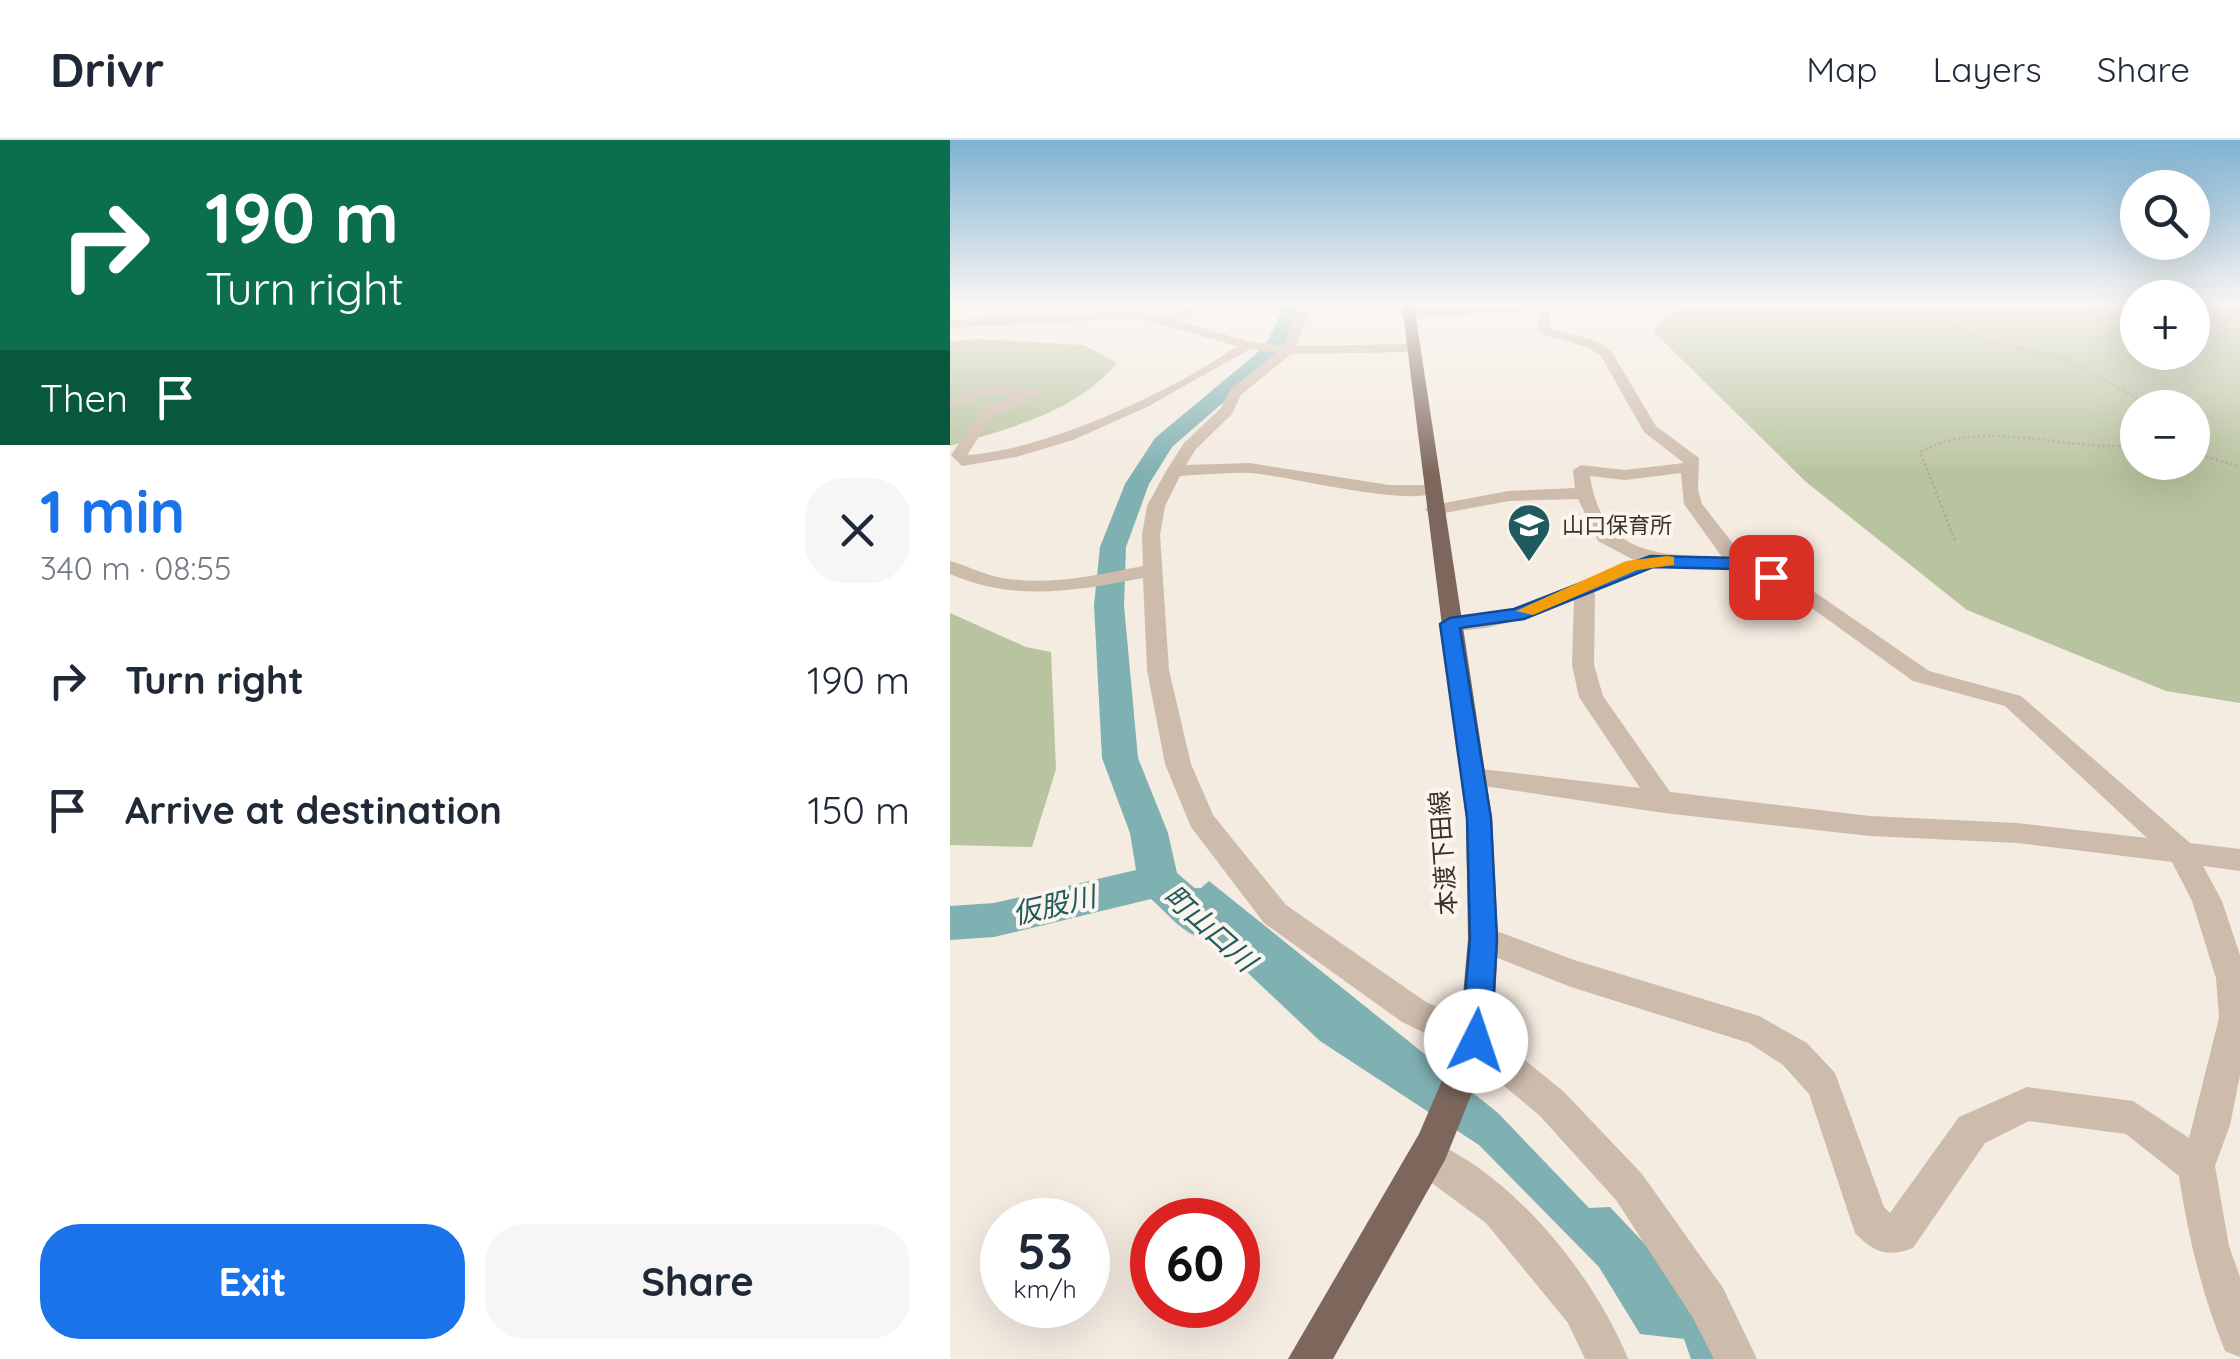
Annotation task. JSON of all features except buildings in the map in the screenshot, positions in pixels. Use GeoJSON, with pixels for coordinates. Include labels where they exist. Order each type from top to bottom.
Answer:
{"type":"FeatureCollection","features":[{"type":"Feature","properties":{"kind":"main road","name":"本渡下田線"},"geometry":{"type":"LineString","coordinates":[[1309,1359],[1429,1152],[1473,1049],[1484,939],[1474,777],[1416,362]]}},
{"type":"Feature","properties":{"kind":"street"},"geometry":{"type":"LineString","coordinates":[[950,404],[995,389],[1034,392],[986,414],[960,455],[962,462],[1010,455],[1112,421],[1228,362]]}},
{"type":"Feature","properties":{"kind":"street"},"geometry":{"type":"LineString","coordinates":[[1271,362],[1190,446],[1156,506],[1151,535],[1149,571],[1156,656],[1178,764],[1201,820],[1275,914],[1552,1104],[1630,1187],[1708,1303],[1736,1359]]}},
{"type":"Feature","properties":{"kind":"street"},"geometry":{"type":"LineString","coordinates":[[1611,362],[1650,429],[1693,462],[1693,506],[1738,564]]}},
{"type":"Feature","properties":{"kind":"street"},"geometry":{"type":"LineString","coordinates":[[1650,561],[1606,537],[1584,493],[1581,470],[1626,475],[1690,467]]}},
{"type":"Feature","properties":{"kind":"street"},"geometry":{"type":"LineString","coordinates":[[1174,471],[1250,468],[1433,500],[1584,493]]}},
{"type":"Feature","properties":{"kind":"street"},"geometry":{"type":"LineString","coordinates":[[1450,624],[1503,619],[1650,561],[1738,564],[1809,596],[1921,676],[2013,701],[2180,850],[2208,900],[2232,978],[2235,1018],[2212,1125],[2196,1166],[2209,1246],[2240,1336]]}},
{"type":"Feature","properties":{"kind":"street"},"geometry":{"type":"LineString","coordinates":[[950,566],[1004,588],[1149,571]]}},
{"type":"Feature","properties":{"kind":"street"},"geometry":{"type":"LineString","coordinates":[[1585,585],[1583,665],[1591,697],[1664,803]]}},
{"type":"Feature","properties":{"kind":"street"},"geometry":{"type":"LineString","coordinates":[[1474,777],[1870,826],[2017,832],[2240,860]]}},
{"type":"Feature","properties":{"kind":"street"},"geometry":{"type":"LineString","coordinates":[[1484,939],[1571,973],[1759,1031],[1795,1054],[1823,1085],[1869,1219],[1883,1234],[1899,1234],[1972,1130],[2026,1104],[2133,1118],[2196,1166]]}},
{"type":"Feature","properties":{"kind":"street"},"geometry":{"type":"LineString","coordinates":[[1429,1152],[1500,1209],[1583,1308],[1607,1359]]}},
{"type":"Feature","properties":{"kind":"path"},"geometry":{"type":"LineString","coordinates":[[2072,362],[2122,390]]}},
{"type":"Feature","properties":{"kind":"path"},"geometry":{"type":"LineString","coordinates":[[1956,540],[1920,452],[1934,440],[1966,438],[2102,450],[2120,448]]}},
{"type":"Feature","properties":{"kind":"path"},"geometry":{"type":"LineString","coordinates":[[2210,458],[2240,467]]}},
{"type":"Feature","properties":{"kind":"green space"},"geometry":{"type":"Polygon","coordinates":[[[950,362],[1117,363],[1081,395],[1061,406],[1018,425],[950,445],[950,362]]]}},
{"type":"Feature","properties":{"kind":"green space"},"geometry":{"type":"Polygon","coordinates":[[[1684,362],[2120,362],[2120,370],[2210,370],[2210,362],[2240,362],[2240,703],[2166,691],[1967,610],[1806,482],[1684,362]]]}},
{"type":"Feature","properties":{"kind":"green space"},"geometry":{"type":"Polygon","coordinates":[[[950,613],[1026,647],[1051,652],[1056,769],[1032,847],[950,845],[950,613]]]}},
{"type":"Feature","properties":{"kind":"water"},"geometry":{"type":"Polygon","coordinates":[[[1209,881],[1498,1113],[1589,1208],[1610,1207],[1694,1296],[1726,1359],[1691,1359],[1684,1339],[1640,1334],[1599,1267],[1479,1145],[1320,1041],[1174,903],[1174,889],[1201,888],[1209,881]]]}},
{"type":"Feature","properties":{"kind":"waterway","name":"町山口川"},"geometry":{"type":"LineString","coordinates":[[1158,881],[1149,833],[1120,758],[1109,605],[1113,547],[1137,484],[1163,443],[1258,362]]}},
{"type":"Feature","properties":{"kind":"waterway","name":"仮股川"},"geometry":{"type":"LineString","coordinates":[[950,923],[994,920],[1158,881]]}},
{"type":"Feature","properties":{"kind":"waterway","name":"町山口川"},"geometry":{"type":"LineString","coordinates":[[1158,881],[1209,925]]}},
{"type":"Feature","properties":{"kind":"slow traffic"},"geometry":{"type":"LineString","coordinates":[[1526,611],[1633,565],[1667,561]]}},
{"type":"Feature","properties":{"kind":"place","name":"山口保育所"},"geometry":{"type":"Point","coordinates":[1529,563]}},
{"type":"Feature","properties":{"kind":"route"},"geometry":{"type":"LineString","coordinates":[[1476,1041],[1484,939],[1479,818],[1450,624],[1503,619],[1650,561],[1738,564],[1771,577]]}}]}
